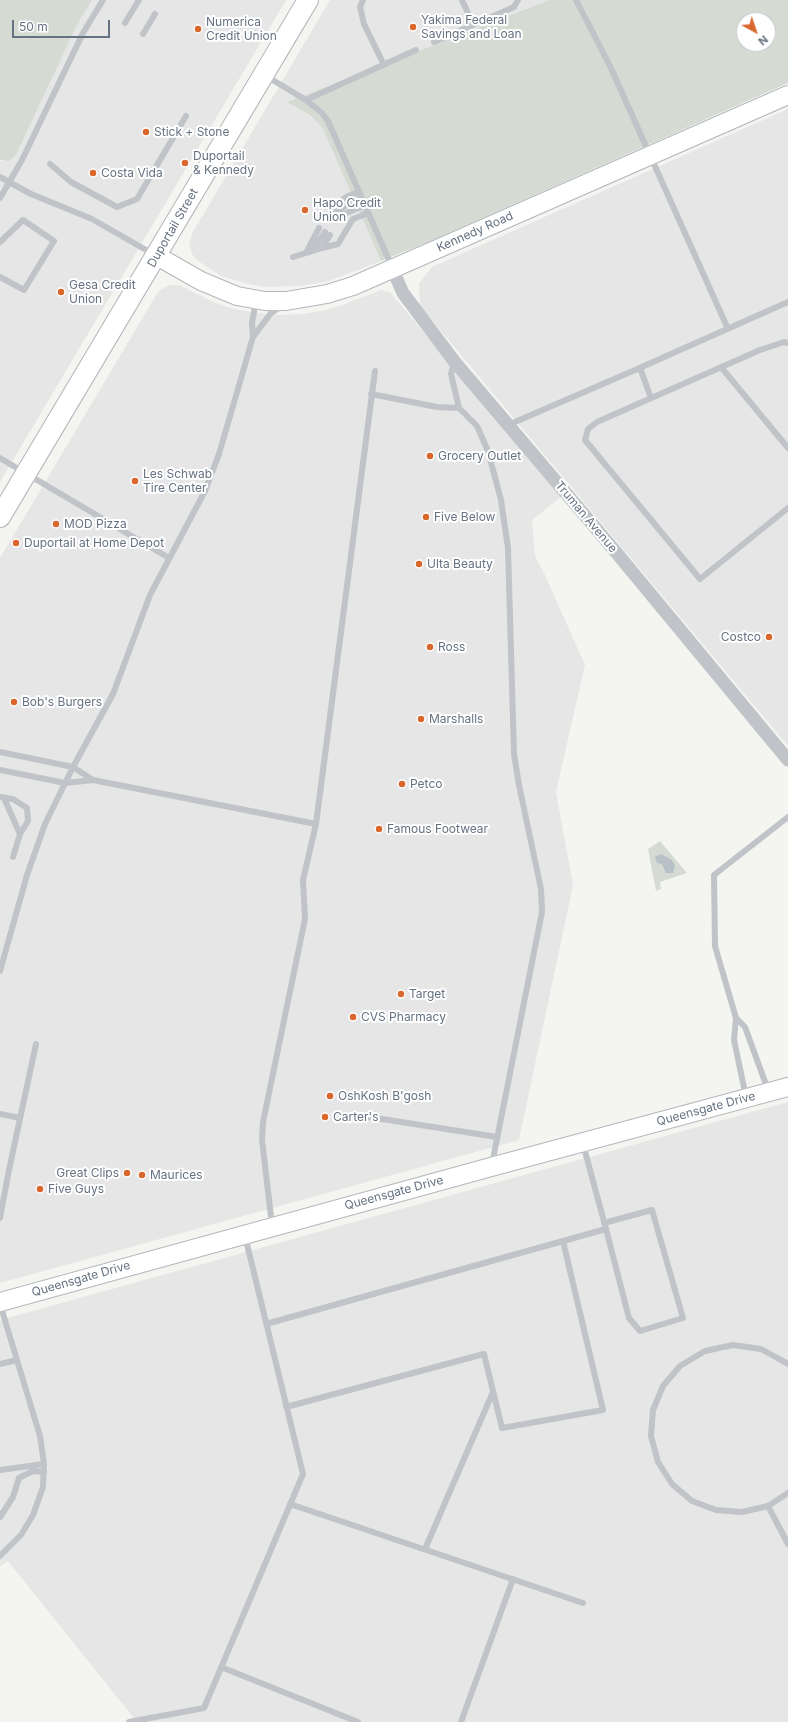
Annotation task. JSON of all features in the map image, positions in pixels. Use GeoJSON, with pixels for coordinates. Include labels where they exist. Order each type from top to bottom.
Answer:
{"type":"FeatureCollection","features":[{"type":"Feature","properties":{"kind":"main road","name":"Duportail Street"},"geometry":{"type":"LineString","coordinates":[[0,517],[157,256],[308,0]]}},
{"type":"Feature","properties":{"kind":"street","name":"Kennedy Road"},"geometry":{"type":"LineString","coordinates":[[157,256],[215,288],[237,296],[256,300],[296,300],[340,290],[788,95]]}},
{"type":"Feature","properties":{"kind":"street","name":"Truman Avenue"},"geometry":{"type":"LineString","coordinates":[[392,268],[403,293],[454,361],[788,760]]}},
{"type":"Feature","properties":{"kind":"street","name":"Queensgate Drive"},"geometry":{"type":"LineString","coordinates":[[0,1302],[491,1166],[788,1087]]}},
{"type":"Feature","properties":{"kind":"lane"},"geometry":{"type":"LineString","coordinates":[[0,198],[28,149],[83,33],[103,0]]}},
{"type":"Feature","properties":{"kind":"lane"},"geometry":{"type":"LineString","coordinates":[[125,23],[139,0]]}},
{"type":"Feature","properties":{"kind":"lane"},"geometry":{"type":"LineString","coordinates":[[364,0],[360,7],[364,24],[384,65]]}},
{"type":"Feature","properties":{"kind":"lane"},"geometry":{"type":"LineString","coordinates":[[462,0],[473,24]]}},
{"type":"Feature","properties":{"kind":"lane"},"geometry":{"type":"LineString","coordinates":[[434,42],[514,7],[518,0]]}},
{"type":"Feature","properties":{"kind":"lane"},"geometry":{"type":"LineString","coordinates":[[576,0],[610,66],[649,156],[728,329]]}},
{"type":"Feature","properties":{"kind":"lane"},"geometry":{"type":"LineString","coordinates":[[143,34],[155,14]]}},
{"type":"Feature","properties":{"kind":"lane"},"geometry":{"type":"LineString","coordinates":[[306,100],[416,50]]}},
{"type":"Feature","properties":{"kind":"lane"},"geometry":{"type":"LineString","coordinates":[[263,75],[306,100],[322,112],[328,121],[392,268]]}},
{"type":"Feature","properties":{"kind":"lane"},"geometry":{"type":"LineString","coordinates":[[50,164],[71,182],[117,207],[137,199],[186,116]]}},
{"type":"Feature","properties":{"kind":"lane"},"geometry":{"type":"LineString","coordinates":[[0,177],[38,197],[92,219],[157,256]]}},
{"type":"Feature","properties":{"kind":"lane"},"geometry":{"type":"LineString","coordinates":[[359,192],[348,196],[336,212],[363,202]]}},
{"type":"Feature","properties":{"kind":"lane"},"geometry":{"type":"LineString","coordinates":[[293,257],[338,244],[353,220],[368,213]]}},
{"type":"Feature","properties":{"kind":"lane"},"geometry":{"type":"LineString","coordinates":[[0,242],[23,220],[54,241],[24,290],[0,277]]}},
{"type":"Feature","properties":{"kind":"lane"},"geometry":{"type":"LineString","coordinates":[[306,253],[325,232],[322,248]]}},
{"type":"Feature","properties":{"kind":"lane"},"geometry":{"type":"LineString","coordinates":[[0,971],[27,875],[45,824],[73,767],[113,694],[150,595],[205,491],[220,454],[253,337],[252,323],[256,300]]}},
{"type":"Feature","properties":{"kind":"lane"},"geometry":{"type":"LineString","coordinates":[[253,337],[271,313],[296,300]]}},
{"type":"Feature","properties":{"kind":"lane"},"geometry":{"type":"LineString","coordinates":[[508,424],[640,368],[788,302]]}},
{"type":"Feature","properties":{"kind":"lane"},"geometry":{"type":"LineString","coordinates":[[788,343],[784,342],[760,350],[597,422],[588,429],[585,440],[700,579],[788,508]]}},
{"type":"Feature","properties":{"kind":"lane"},"geometry":{"type":"LineString","coordinates":[[454,361],[451,374],[459,408],[477,426],[488,451],[501,500],[508,548],[514,754],[541,889],[542,912],[491,1166]]}},
{"type":"Feature","properties":{"kind":"lane"},"geometry":{"type":"LineString","coordinates":[[721,367],[788,448]]}},
{"type":"Feature","properties":{"kind":"lane"},"geometry":{"type":"LineString","coordinates":[[640,368],[651,398]]}},
{"type":"Feature","properties":{"kind":"lane"},"geometry":{"type":"LineString","coordinates":[[272,1227],[262,1140],[263,1122],[304,919],[303,880],[316,824],[375,371]]}},
{"type":"Feature","properties":{"kind":"lane"},"geometry":{"type":"LineString","coordinates":[[371,394],[437,407],[459,408]]}},
{"type":"Feature","properties":{"kind":"lane"},"geometry":{"type":"LineString","coordinates":[[0,458],[169,558]]}},
{"type":"Feature","properties":{"kind":"lane"},"geometry":{"type":"LineString","coordinates":[[0,752],[73,767],[93,780]]}},
{"type":"Feature","properties":{"kind":"lane"},"geometry":{"type":"LineString","coordinates":[[0,770],[65,783],[93,780],[316,824]]}},
{"type":"Feature","properties":{"kind":"lane"},"geometry":{"type":"LineString","coordinates":[[2,797],[20,834]]}},
{"type":"Feature","properties":{"kind":"lane"},"geometry":{"type":"LineString","coordinates":[[2,797],[13,799],[27,808],[28,822],[20,834],[13,857]]}},
{"type":"Feature","properties":{"kind":"lane"},"geometry":{"type":"LineString","coordinates":[[746,1098],[734,1040],[736,1018],[715,946],[714,875],[788,817]]}},
{"type":"Feature","properties":{"kind":"lane"},"geometry":{"type":"LineString","coordinates":[[736,1018],[746,1027],[769,1092]]}},
{"type":"Feature","properties":{"kind":"lane"},"geometry":{"type":"LineString","coordinates":[[0,1218],[36,1044]]}},
{"type":"Feature","properties":{"kind":"lane"},"geometry":{"type":"LineString","coordinates":[[0,1114],[20,1118]]}},
{"type":"Feature","properties":{"kind":"lane"},"geometry":{"type":"LineString","coordinates":[[363,1116],[497,1137]]}},
{"type":"Feature","properties":{"kind":"lane"},"geometry":{"type":"LineString","coordinates":[[266,1324],[563,1241],[605,1226],[652,1210],[683,1318],[640,1331],[629,1318],[605,1226],[583,1142]]}},
{"type":"Feature","properties":{"kind":"lane"},"geometry":{"type":"LineString","coordinates":[[129,1722],[204,1708],[303,1474],[244,1234]]}},
{"type":"Feature","properties":{"kind":"lane"},"geometry":{"type":"LineString","coordinates":[[286,1407],[484,1354],[502,1428],[603,1410],[563,1241]]}},
{"type":"Feature","properties":{"kind":"lane"},"geometry":{"type":"LineString","coordinates":[[0,1302],[40,1436],[44,1464],[43,1487],[32,1516],[21,1535],[5,1553],[0,1556]]}},
{"type":"Feature","properties":{"kind":"lane"},"geometry":{"type":"LineString","coordinates":[[788,1364],[761,1349],[733,1345],[705,1351],[680,1366],[663,1386],[653,1410],[651,1436],[658,1462],[672,1484],[692,1501],[716,1510],[742,1512],[768,1506],[788,1493]]}},
{"type":"Feature","properties":{"kind":"lane"},"geometry":{"type":"LineString","coordinates":[[0,1364],[17,1360]]}},
{"type":"Feature","properties":{"kind":"lane"},"geometry":{"type":"LineString","coordinates":[[425,1549],[493,1392]]}},
{"type":"Feature","properties":{"kind":"lane"},"geometry":{"type":"LineString","coordinates":[[3,1469],[44,1464]]}},
{"type":"Feature","properties":{"kind":"lane"},"geometry":{"type":"LineString","coordinates":[[0,1517],[12,1497],[19,1478],[33,1471],[44,1472]]}},
{"type":"Feature","properties":{"kind":"lane"},"geometry":{"type":"LineString","coordinates":[[290,1504],[583,1602]]}},
{"type":"Feature","properties":{"kind":"lane"},"geometry":{"type":"LineString","coordinates":[[768,1506],[788,1544]]}},
{"type":"Feature","properties":{"kind":"lane"},"geometry":{"type":"LineString","coordinates":[[461,1722],[513,1579]]}},
{"type":"Feature","properties":{"kind":"lane"},"geometry":{"type":"LineString","coordinates":[[221,1667],[358,1722]]}},
{"type":"Feature","properties":{"kind":"shaded area"},"geometry":{"type":"Polygon","coordinates":[[[0,0],[92,0],[77,25],[16,155],[9,161],[0,160],[0,0]]]}},
{"type":"Feature","properties":{"kind":"shaded area"},"geometry":{"type":"Polygon","coordinates":[[[92,0],[286,0],[0,482],[0,160],[2,161],[16,155],[77,25],[92,0]]]}},
{"type":"Feature","properties":{"kind":"shaded area"},"geometry":{"type":"Polygon","coordinates":[[[330,0],[549,0],[287,102],[315,119],[322,127],[381,261],[329,281],[301,286],[266,287],[248,284],[221,276],[198,261],[192,254],[189,244],[193,232],[330,0]]]}},
{"type":"Feature","properties":{"kind":"shaded area"},"geometry":{"type":"Polygon","coordinates":[[[549,0],[788,0],[788,83],[428,242],[381,261],[322,127],[311,116],[287,102],[549,0]]]}},
{"type":"Feature","properties":{"kind":"shaded area"},"geometry":{"type":"Polygon","coordinates":[[[788,109],[788,746],[420,306],[419,284],[432,267],[788,109]]]}},
{"type":"Feature","properties":{"kind":"shaded area"},"geometry":{"type":"Polygon","coordinates":[[[170,285],[179,285],[213,302],[234,309],[278,315],[303,314],[326,310],[381,290],[390,292],[561,497],[532,520],[535,556],[585,665],[556,792],[573,885],[519,1140],[0,1283],[0,558],[155,297],[160,290],[170,285]]]}},
{"type":"Feature","properties":{"kind":"shaded area"},"geometry":{"type":"Polygon","coordinates":[[[660,841],[687,873],[660,882],[661,889],[656,891],[648,849],[660,841]]]}},
{"type":"Feature","properties":{"kind":"shaded area"},"geometry":{"type":"Polygon","coordinates":[[[661,854],[672,860],[675,866],[673,873],[666,873],[662,864],[657,863],[655,857],[661,854]]]}},
{"type":"Feature","properties":{"kind":"shaded area"},"geometry":{"type":"Polygon","coordinates":[[[788,1102],[788,1722],[137,1722],[8,1561],[0,1566],[0,1320],[788,1102]]]}},
{"type":"Feature","properties":{"kind":"place","name":"Yakima Federal Savings and Loan"},"geometry":{"type":"Point","coordinates":[413,27]}},
{"type":"Feature","properties":{"kind":"place","name":"Numerica Credit Union"},"geometry":{"type":"Point","coordinates":[198,29]}},
{"type":"Feature","properties":{"kind":"place","name":"Stick + Stone"},"geometry":{"type":"Point","coordinates":[146,132]}},
{"type":"Feature","properties":{"kind":"place","name":"Duportail & Kennedy"},"geometry":{"type":"Point","coordinates":[185,163]}},
{"type":"Feature","properties":{"kind":"place","name":"Costa Vida"},"geometry":{"type":"Point","coordinates":[93,173]}},
{"type":"Feature","properties":{"kind":"place","name":"Hapo Credit Union"},"geometry":{"type":"Point","coordinates":[305,210]}},
{"type":"Feature","properties":{"kind":"place","name":"Gesa Credit Union"},"geometry":{"type":"Point","coordinates":[61,292]}},
{"type":"Feature","properties":{"kind":"place","name":"Grocery Outlet"},"geometry":{"type":"Point","coordinates":[430,456]}},
{"type":"Feature","properties":{"kind":"place","name":"Les Schwab Tire Center"},"geometry":{"type":"Point","coordinates":[135,481]}},
{"type":"Feature","properties":{"kind":"place","name":"Five Below"},"geometry":{"type":"Point","coordinates":[426,517]}},
{"type":"Feature","properties":{"kind":"place","name":"MOD Pizza"},"geometry":{"type":"Point","coordinates":[56,524]}},
{"type":"Feature","properties":{"kind":"place","name":"Duportail at Home Depot"},"geometry":{"type":"Point","coordinates":[16,543]}},
{"type":"Feature","properties":{"kind":"place","name":"Ulta Beauty"},"geometry":{"type":"Point","coordinates":[419,564]}},
{"type":"Feature","properties":{"kind":"place","name":"Costco"},"geometry":{"type":"Point","coordinates":[769,637]}},
{"type":"Feature","properties":{"kind":"place","name":"Ross"},"geometry":{"type":"Point","coordinates":[430,647]}},
{"type":"Feature","properties":{"kind":"place","name":"Bob's Burgers"},"geometry":{"type":"Point","coordinates":[14,702]}},
{"type":"Feature","properties":{"kind":"place","name":"Marshalls"},"geometry":{"type":"Point","coordinates":[421,719]}},
{"type":"Feature","properties":{"kind":"place","name":"Petco"},"geometry":{"type":"Point","coordinates":[402,784]}},
{"type":"Feature","properties":{"kind":"place","name":"Famous Footwear"},"geometry":{"type":"Point","coordinates":[379,829]}},
{"type":"Feature","properties":{"kind":"place","name":"Target"},"geometry":{"type":"Point","coordinates":[401,994]}},
{"type":"Feature","properties":{"kind":"place","name":"CVS Pharmacy"},"geometry":{"type":"Point","coordinates":[353,1017]}},
{"type":"Feature","properties":{"kind":"place","name":"OshKosh B'gosh"},"geometry":{"type":"Point","coordinates":[330,1096]}},
{"type":"Feature","properties":{"kind":"place","name":"Carter's"},"geometry":{"type":"Point","coordinates":[325,1117]}},
{"type":"Feature","properties":{"kind":"place","name":"Great Clips"},"geometry":{"type":"Point","coordinates":[127,1173]}},
{"type":"Feature","properties":{"kind":"place","name":"Maurices"},"geometry":{"type":"Point","coordinates":[142,1175]}},
{"type":"Feature","properties":{"kind":"place","name":"Five Guys"},"geometry":{"type":"Point","coordinates":[40,1189]}}]}
